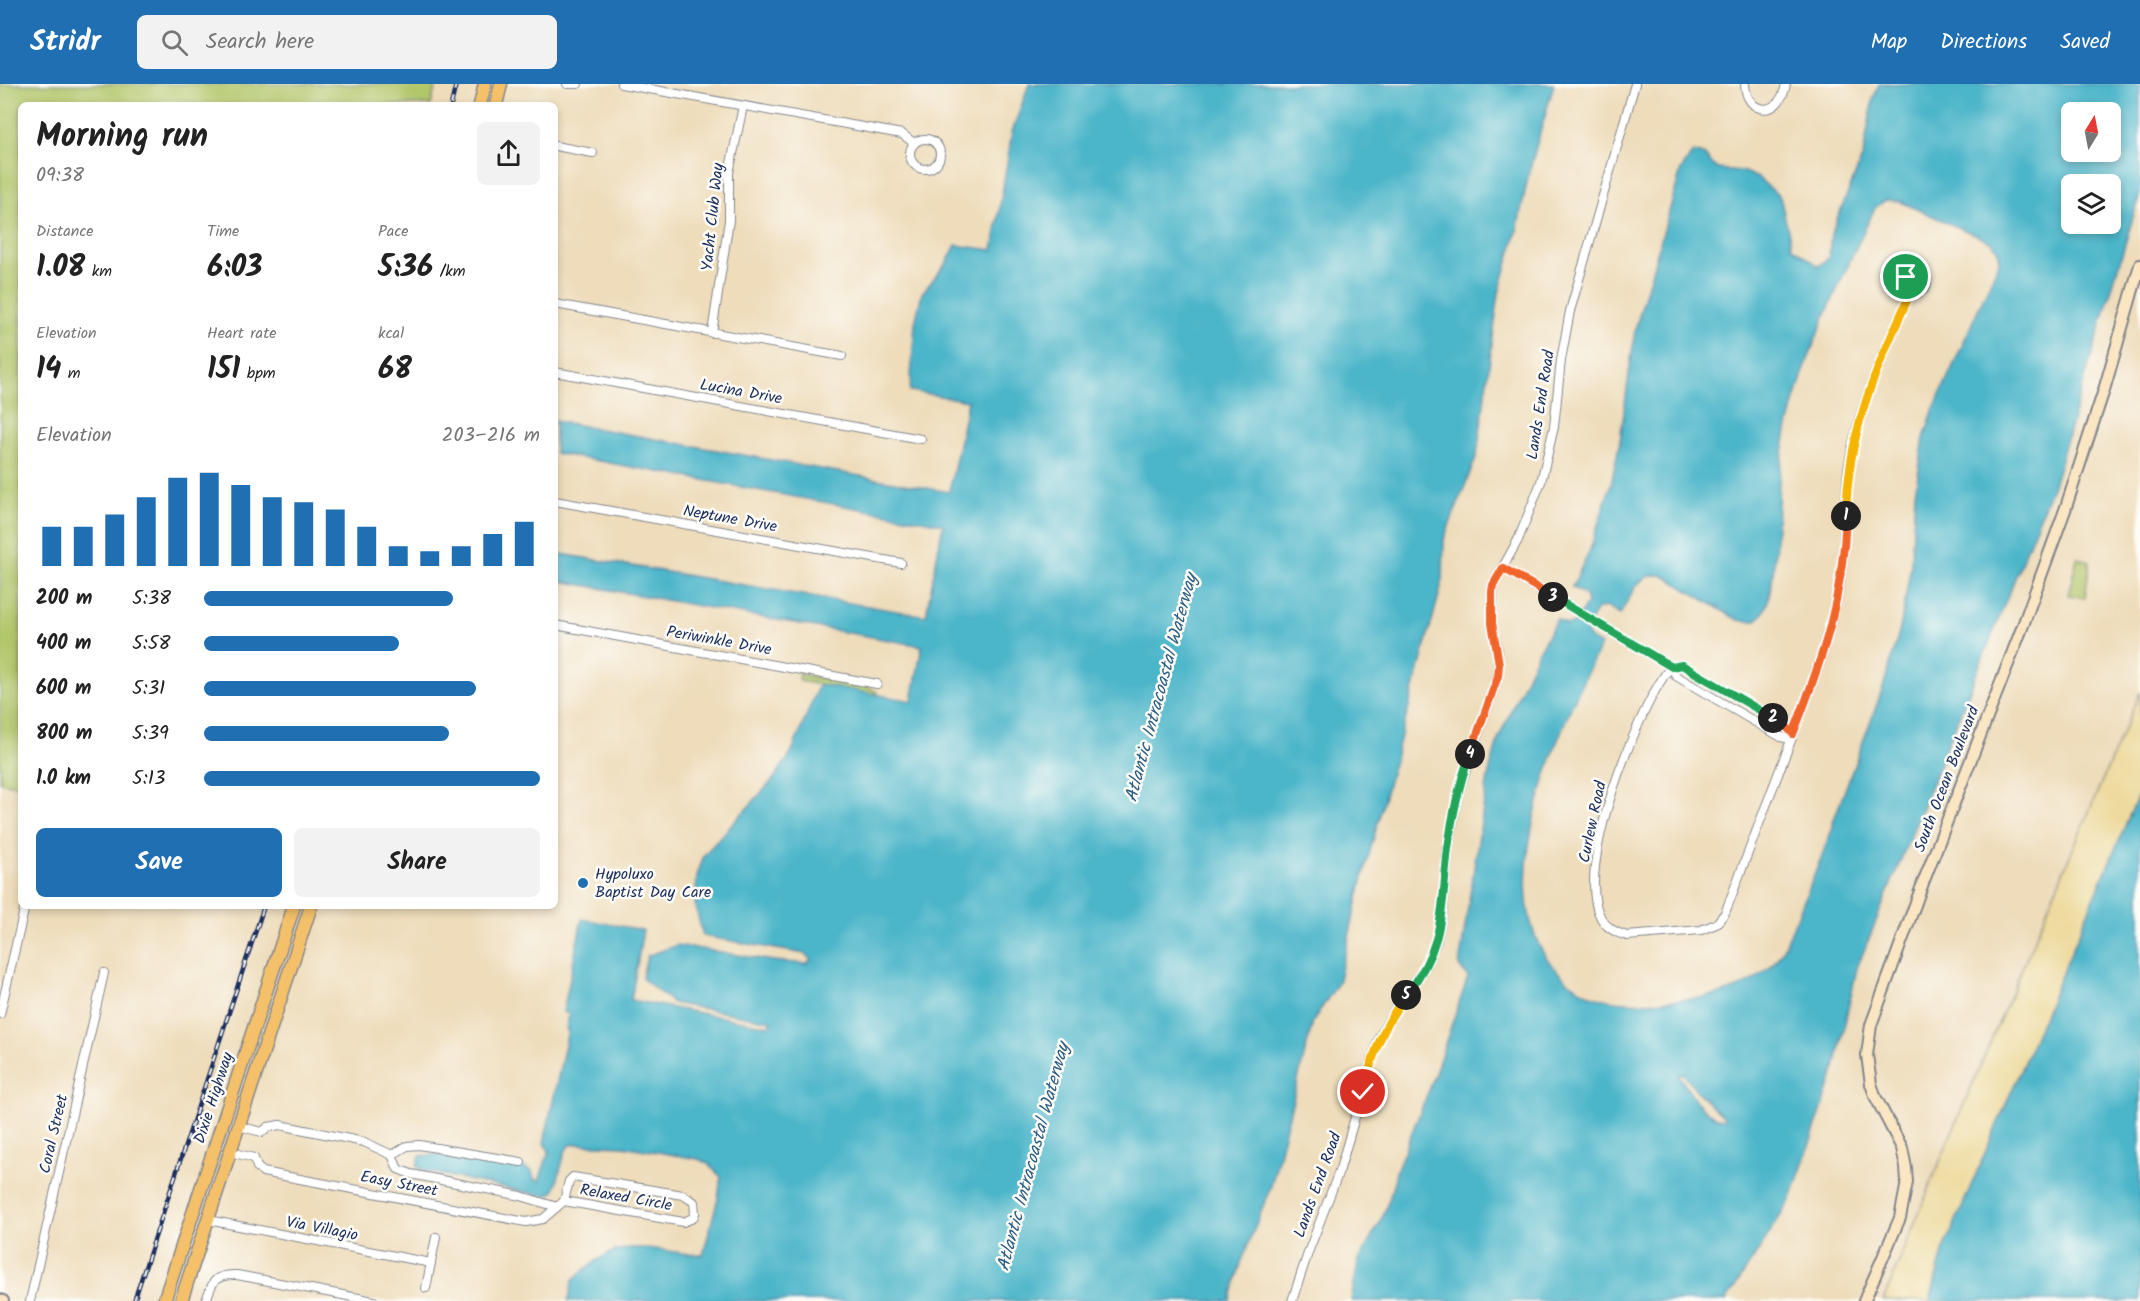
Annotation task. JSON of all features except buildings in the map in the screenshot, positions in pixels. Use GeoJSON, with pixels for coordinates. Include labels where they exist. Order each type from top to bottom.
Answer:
{"type":"FeatureCollection","features":[{"type":"Feature","properties":{"kind":"main road"},"geometry":{"type":"LineString","coordinates":[[481,102],[485,84]]}},
{"type":"Feature","properties":{"kind":"main road"},"geometry":{"type":"LineString","coordinates":[[497,102],[501,84]]}},
{"type":"Feature","properties":{"kind":"main road","name":"South Ocean Boulevard"},"geometry":{"type":"LineString","coordinates":[[1864,1301],[1900,1218],[1907,1182],[1902,1148],[1871,1084],[1867,1055],[1872,1025],[1923,883],[2065,510],[2104,390],[2140,265]]}},
{"type":"Feature","properties":{"kind":"main road","name":"Dixie Highway"},"geometry":{"type":"LineString","coordinates":[[164,1301],[293,909]]}},
{"type":"Feature","properties":{"kind":"main road","name":"Dixie Highway"},"geometry":{"type":"LineString","coordinates":[[181,1301],[310,909]]}},
{"type":"Feature","properties":{"kind":"main road"},"geometry":{"type":"LineString","coordinates":[[257,1020],[264,1047]]}},
{"type":"Feature","properties":{"kind":"street"},"geometry":{"type":"LineString","coordinates":[[567,84],[578,84]]}},
{"type":"Feature","properties":{"kind":"street"},"geometry":{"type":"LineString","coordinates":[[621,84],[902,134],[914,142]]}},
{"type":"Feature","properties":{"kind":"street","name":"Lands End Road"},"geometry":{"type":"LineString","coordinates":[[1293,1301],[1309,1250],[1340,1169],[1380,1036],[1395,1009],[1426,966],[1437,940],[1443,910],[1448,848],[1459,791],[1498,676],[1499,664],[1492,623],[1493,585],[1530,512],[1541,482],[1554,428],[1561,360],[1570,311],[1635,84]]}},
{"type":"Feature","properties":{"kind":"street"},"geometry":{"type":"LineString","coordinates":[[1745,84],[1748,98],[1759,107],[1766,109],[1779,104],[1786,84]]}},
{"type":"Feature","properties":{"kind":"street","name":"Yacht Club Way"},"geometry":{"type":"LineString","coordinates":[[712,333],[729,220],[729,173],[743,106]]}},
{"type":"Feature","properties":{"kind":"street"},"geometry":{"type":"LineString","coordinates":[[924,138],[937,145],[940,154],[936,164],[928,169],[914,165],[909,151],[914,142],[924,138]]}},
{"type":"Feature","properties":{"kind":"street"},"geometry":{"type":"LineString","coordinates":[[558,147],[592,153]]}},
{"type":"Feature","properties":{"kind":"street","name":"Curlew Road"},"geometry":{"type":"LineString","coordinates":[[1672,667],[1661,681],[1628,746],[1600,837],[1595,881],[1596,904],[1603,922],[1620,934],[1701,930],[1709,928],[1721,919],[1727,908],[1823,656],[1832,626],[1842,571],[1849,464],[1856,433],[1871,382],[1911,292]]}},
{"type":"Feature","properties":{"kind":"street"},"geometry":{"type":"LineString","coordinates":[[558,305],[842,356]]}},
{"type":"Feature","properties":{"kind":"street","name":"Lucina Drive"},"geometry":{"type":"LineString","coordinates":[[558,373],[921,439]]}},
{"type":"Feature","properties":{"kind":"street","name":"Neptune Drive"},"geometry":{"type":"LineString","coordinates":[[558,502],[901,563]]}},
{"type":"Feature","properties":{"kind":"street"},"geometry":{"type":"LineString","coordinates":[[1503,568],[1672,667],[1676,676],[1781,737],[1786,738],[1793,734],[1785,725],[1682,665],[1672,667]]}},
{"type":"Feature","properties":{"kind":"street","name":"Periwinkle Drive"},"geometry":{"type":"LineString","coordinates":[[558,626],[877,684]]}},
{"type":"Feature","properties":{"kind":"street"},"geometry":{"type":"LineString","coordinates":[[0,1014],[23,909]]}},
{"type":"Feature","properties":{"kind":"street","name":"Coral Street"},"geometry":{"type":"LineString","coordinates":[[30,1301],[104,973]]}},
{"type":"Feature","properties":{"kind":"street"},"geometry":{"type":"LineString","coordinates":[[238,1126],[262,1132],[268,1127],[280,1125],[364,1142],[392,1155],[398,1169],[411,1174],[561,1204]]}},
{"type":"Feature","properties":{"kind":"street"},"geometry":{"type":"LineString","coordinates":[[392,1155],[407,1146],[419,1145],[521,1162]]}},
{"type":"Feature","properties":{"kind":"street","name":"Easy Street"},"geometry":{"type":"LineString","coordinates":[[230,1152],[254,1158],[257,1167],[262,1172],[526,1222],[543,1219],[561,1204]]}},
{"type":"Feature","properties":{"kind":"street","name":"Relaxed Circle"},"geometry":{"type":"LineString","coordinates":[[573,1177],[580,1177],[683,1195],[696,1206],[693,1218],[683,1222],[561,1204],[569,1181],[573,1177]]}},
{"type":"Feature","properties":{"kind":"street","name":"Via Villagio"},"geometry":{"type":"LineString","coordinates":[[208,1220],[431,1263]]}},
{"type":"Feature","properties":{"kind":"street"},"geometry":{"type":"LineString","coordinates":[[426,1288],[436,1237]]}},
{"type":"Feature","properties":{"kind":"street"},"geometry":{"type":"LineString","coordinates":[[206,1301],[211,1286],[216,1279],[225,1274],[374,1301]]}},
{"type":"Feature","properties":{"kind":"green space"},"geometry":{"type":"Polygon","coordinates":[[[0,84],[436,84],[432,102],[18,102],[18,785],[0,782],[0,84]]]}},
{"type":"Feature","properties":{"kind":"green space"},"geometry":{"type":"Polygon","coordinates":[[[2077,558],[2090,561],[2085,598],[2068,595],[2077,558]]]}},
{"type":"Feature","properties":{"kind":"green space"},"geometry":{"type":"Polygon","coordinates":[[[798,674],[866,686],[877,692],[876,695],[800,681],[798,674]]]}},
{"type":"Feature","properties":{"kind":"sand"},"geometry":{"type":"Polygon","coordinates":[[[2140,692],[2140,791],[1944,1249],[1930,1301],[1883,1301],[1952,1132],[2140,692]]]}},
{"type":"Feature","properties":{"kind":"water","name":"Atlantic Intracoastal Waterway"},"geometry":{"type":"Polygon","coordinates":[[[1029,84],[1554,84],[1499,293],[1477,455],[1444,539],[1443,580],[1362,881],[1338,983],[1313,1021],[1271,1186],[1242,1260],[1230,1301],[568,1301],[572,1283],[577,1276],[603,1257],[617,1251],[644,1248],[703,1255],[721,1177],[707,1163],[698,1159],[623,1146],[573,1144],[565,1152],[555,1190],[549,1195],[539,1195],[430,1172],[417,1167],[420,1156],[439,1154],[522,1167],[532,1171],[534,1179],[539,1181],[549,1151],[544,1143],[568,1030],[566,1029],[569,1014],[563,1012],[582,919],[643,930],[631,1000],[769,1026],[772,1021],[673,1003],[642,978],[647,956],[677,945],[774,961],[807,964],[811,960],[805,954],[703,936],[695,905],[697,876],[704,855],[772,781],[791,754],[819,684],[912,701],[922,646],[558,581],[558,554],[926,616],[943,524],[558,454],[558,422],[949,492],[968,401],[910,391],[915,323],[922,293],[946,264],[956,245],[993,250],[1012,132],[1029,84]]]}},
{"type":"Feature","properties":{"kind":"water"},"geometry":{"type":"Polygon","coordinates":[[[1879,84],[2140,84],[2140,194],[2054,482],[1857,968],[1833,1077],[1790,1201],[1726,1301],[1351,1301],[1358,1262],[1389,1200],[1397,1169],[1431,1085],[1468,977],[1459,966],[1488,777],[1499,737],[1538,652],[1557,619],[1567,625],[1575,623],[1587,603],[1585,595],[1572,587],[1590,550],[1611,484],[1620,441],[1635,330],[1681,170],[1693,152],[1705,156],[1717,169],[1742,171],[1758,178],[1780,197],[1792,247],[1819,266],[1829,257],[1831,234],[1863,156],[1873,99],[1879,84]],[[1886,200],[1875,208],[1829,308],[1802,376],[1784,447],[1770,593],[1766,608],[1760,617],[1750,622],[1738,620],[1664,576],[1655,575],[1636,586],[1620,615],[1606,607],[1597,609],[1586,629],[1588,637],[1601,645],[1566,719],[1549,764],[1536,810],[1528,857],[1527,901],[1537,941],[1559,973],[1590,995],[1625,1002],[1683,1000],[1729,991],[1757,977],[1770,967],[1783,949],[1833,827],[1883,688],[1901,625],[1911,564],[1915,493],[1924,438],[1933,411],[2000,260],[1998,251],[1991,242],[1899,201],[1886,200]],[[1683,1073],[1679,1075],[1692,1096],[1709,1113],[1723,1119],[1724,1117],[1701,1096],[1683,1073]]]}},
{"type":"Feature","properties":{"kind":"water"},"geometry":{"type":"Polygon","coordinates":[[[2140,791],[2140,1301],[1930,1301],[1944,1249],[2140,791]]]}},
{"type":"Feature","properties":{"kind":"railway"},"geometry":{"type":"LineString","coordinates":[[452,102],[456,84]]}},
{"type":"Feature","properties":{"kind":"railway"},"geometry":{"type":"LineString","coordinates":[[134,1301],[263,909]]}},
{"type":"Feature","properties":{"kind":"place","name":"Hypoluxo Baptist Day Care"},"geometry":{"type":"Point","coordinates":[583,883]}},
{"type":"Feature","properties":{"kind":"route"},"geometry":{"type":"LineString","coordinates":[[1363,1092],[1380,1036],[1395,1009],[1410,991],[1432,956],[1437,940],[1443,910],[1448,848],[1459,791],[1498,676],[1498,651],[1491,608],[1493,585],[1503,568],[1672,667],[1682,665],[1785,725],[1793,734],[1832,626],[1842,571],[1849,464],[1871,382],[1911,292],[1905,284],[1906,277]]}}]}
